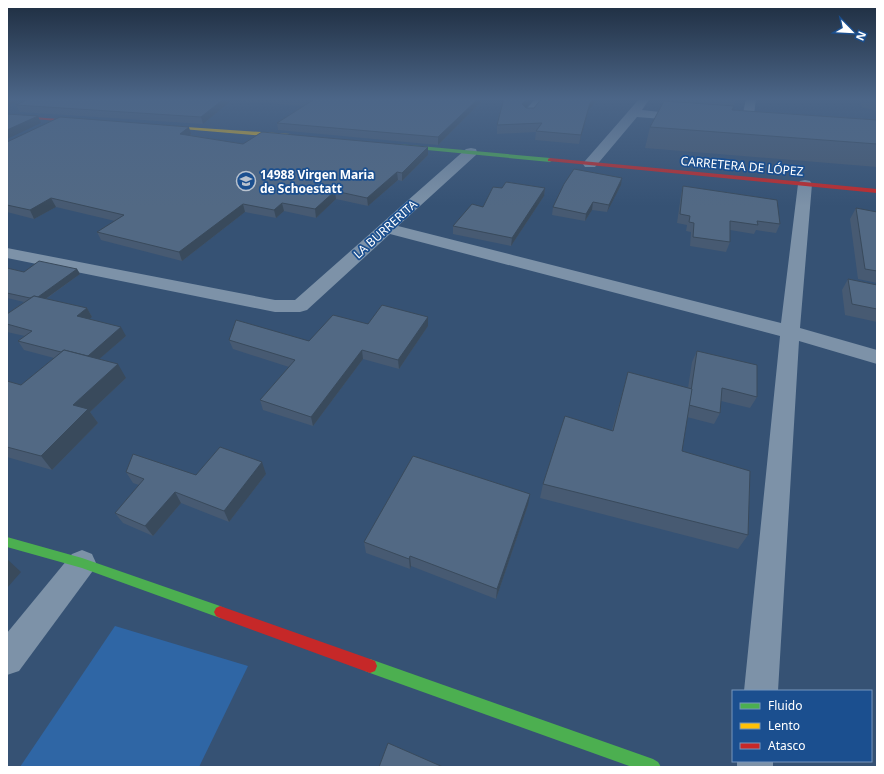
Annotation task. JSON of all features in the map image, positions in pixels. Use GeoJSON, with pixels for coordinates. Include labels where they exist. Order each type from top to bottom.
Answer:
{"type":"FeatureCollection","features":[{"type":"Feature","properties":{"kind":"main road"},"geometry":{"type":"LineString","coordinates":[[257,134],[296,137]]}},
{"type":"Feature","properties":{"kind":"main road","name":"CARRETERA DE LÓPEZ"},"geometry":{"type":"LineString","coordinates":[[392,145],[877,191]]}},
{"type":"Feature","properties":{"kind":"main road"},"geometry":{"type":"LineString","coordinates":[[7,542],[82,563],[653,767]]}},
{"type":"Feature","properties":{"kind":"street"},"geometry":{"type":"LineString","coordinates":[[590,164],[616,134]]}},
{"type":"Feature","properties":{"kind":"street","name":"LA BURRERITA"},"geometry":{"type":"LineString","coordinates":[[7,253],[275,306],[300,306],[471,152]]}},
{"type":"Feature","properties":{"kind":"street"},"geometry":{"type":"LineString","coordinates":[[761,690],[790,332],[805,184]]}},
{"type":"Feature","properties":{"kind":"street"},"geometry":{"type":"LineString","coordinates":[[386,228],[790,332],[877,357]]}},
{"type":"Feature","properties":{"kind":"street"},"geometry":{"type":"LineString","coordinates":[[7,659],[82,563]]}},
{"type":"Feature","properties":{"kind":"shaded area"},"geometry":{"type":"Polygon","coordinates":[[[115,626],[248,666],[199,767],[20,767],[115,626]]]}},
{"type":"Feature","properties":{"kind":"building"},"geometry":{"type":"Polygon","coordinates":[[[24,134],[181,134],[243,144],[259,134],[285,134],[428,147],[402,173],[397,172],[367,198],[335,191],[315,209],[282,203],[274,210],[243,204],[179,252],[97,232],[124,215],[51,198],[30,210],[7,205],[7,142],[24,134]]]}},
{"type":"Feature","properties":{"kind":"building"},"geometry":{"type":"Polygon","coordinates":[[[405,134],[441,134],[438,137],[405,134]]]}},
{"type":"Feature","properties":{"kind":"building"},"geometry":{"type":"Polygon","coordinates":[[[745,134],[877,134],[877,144],[745,134]]]}},
{"type":"Feature","properties":{"kind":"building"},"geometry":{"type":"Polygon","coordinates":[[[574,169],[622,178],[609,205],[593,202],[586,214],[553,207],[564,184],[574,169]]]}},
{"type":"Feature","properties":{"kind":"building"},"geometry":{"type":"Polygon","coordinates":[[[506,182],[545,188],[512,238],[453,226],[472,204],[483,207],[493,187],[502,188],[506,182]]]}},
{"type":"Feature","properties":{"kind":"building"},"geometry":{"type":"Polygon","coordinates":[[[683,186],[777,200],[780,224],[757,221],[758,225],[730,221],[730,242],[693,237],[694,223],[689,222],[690,216],[680,214],[683,186]]]}},
{"type":"Feature","properties":{"kind":"building"},"geometry":{"type":"Polygon","coordinates":[[[856,208],[877,212],[877,271],[865,269],[856,208]]]}},
{"type":"Feature","properties":{"kind":"building"},"geometry":{"type":"Polygon","coordinates":[[[39,261],[77,269],[38,297],[34,296],[30,298],[7,293],[7,268],[24,272],[39,261]]]}},
{"type":"Feature","properties":{"kind":"building"},"geometry":{"type":"Polygon","coordinates":[[[848,279],[877,285],[877,309],[852,304],[848,279]]]}},
{"type":"Feature","properties":{"kind":"building"},"geometry":{"type":"Polygon","coordinates":[[[34,296],[87,308],[77,316],[121,327],[88,356],[64,350],[61,352],[18,341],[32,331],[7,324],[7,314],[34,296]]]}},
{"type":"Feature","properties":{"kind":"building"},"geometry":{"type":"Polygon","coordinates":[[[382,305],[428,317],[398,360],[362,350],[311,417],[260,400],[295,360],[229,340],[236,320],[309,341],[333,315],[368,324],[382,305]]]}},
{"type":"Feature","properties":{"kind":"building"},"geometry":{"type":"Polygon","coordinates":[[[64,350],[118,364],[73,405],[88,409],[41,456],[7,447],[7,381],[21,385],[64,350]]]}},
{"type":"Feature","properties":{"kind":"building"},"geometry":{"type":"Polygon","coordinates":[[[697,351],[757,365],[757,397],[722,388],[720,413],[689,405],[697,351]]]}},
{"type":"Feature","properties":{"kind":"building"},"geometry":{"type":"Polygon","coordinates":[[[628,372],[692,389],[682,451],[750,471],[748,535],[543,484],[565,416],[613,431],[628,372]]]}},
{"type":"Feature","properties":{"kind":"building"},"geometry":{"type":"Polygon","coordinates":[[[220,447],[262,462],[224,511],[175,492],[145,526],[115,513],[144,479],[126,472],[133,454],[196,475],[220,447]]]}},
{"type":"Feature","properties":{"kind":"building"},"geometry":{"type":"Polygon","coordinates":[[[413,456],[530,494],[497,589],[410,556],[409,559],[364,542],[413,456]]]}},
{"type":"Feature","properties":{"kind":"building"},"geometry":{"type":"Polygon","coordinates":[[[388,743],[443,767],[379,767],[388,743]]]}},
{"type":"Feature","properties":{"kind":"traffic: fast"},"geometry":{"type":"LineString","coordinates":[[398,146],[550,160]]}},
{"type":"Feature","properties":{"kind":"traffic: fast"},"geometry":{"type":"LineString","coordinates":[[7,542],[82,563],[220,612]]}},
{"type":"Feature","properties":{"kind":"traffic: fast"},"geometry":{"type":"LineString","coordinates":[[370,666],[653,767]]}},
{"type":"Feature","properties":{"kind":"traffic: slow"},"geometry":{"type":"LineString","coordinates":[[265,134],[290,136]]}},
{"type":"Feature","properties":{"kind":"traffic: jam"},"geometry":{"type":"LineString","coordinates":[[550,160],[877,191]]}},
{"type":"Feature","properties":{"kind":"traffic: jam"},"geometry":{"type":"LineString","coordinates":[[220,612],[370,666]]}},
{"type":"Feature","properties":{"kind":"place","name":"14988 Virgen Maria de Schoestatt"},"geometry":{"type":"Point","coordinates":[246,181]}}]}
